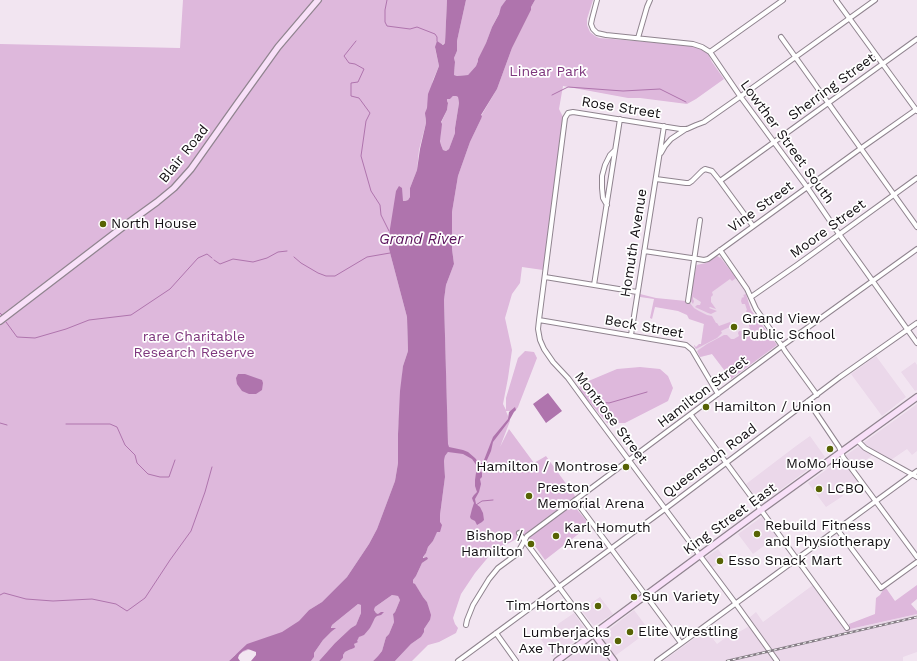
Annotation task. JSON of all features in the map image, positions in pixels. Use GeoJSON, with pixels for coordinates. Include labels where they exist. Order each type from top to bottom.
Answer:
{"type":"FeatureCollection","features":[{"type":"Feature","properties":{"kind":"main road","name":"Blair Road"},"geometry":{"type":"LineString","coordinates":[[0,321],[174,188],[191,169],[278,47],[318,0]]}},
{"type":"Feature","properties":{"kind":"main road","name":"King Street East"},"geometry":{"type":"LineString","coordinates":[[557,661],[917,397]]}},
{"type":"Feature","properties":{"kind":"main road"},"geometry":{"type":"LineString","coordinates":[[594,634],[614,661]]}},
{"type":"Feature","properties":{"kind":"street"},"geometry":{"type":"LineString","coordinates":[[597,0],[591,24],[593,29],[601,35],[693,44],[710,52],[783,0]]}},
{"type":"Feature","properties":{"kind":"street"},"geometry":{"type":"LineString","coordinates":[[638,38],[650,0]]}},
{"type":"Feature","properties":{"kind":"street"},"geometry":{"type":"LineString","coordinates":[[836,0],[917,110]]}},
{"type":"Feature","properties":{"kind":"street"},"geometry":{"type":"LineString","coordinates":[[687,129],[704,122],[874,0]]}},
{"type":"Feature","properties":{"kind":"street"},"geometry":{"type":"LineString","coordinates":[[781,37],[917,227]]}},
{"type":"Feature","properties":{"kind":"street","name":"Sherring Street"},"geometry":{"type":"LineString","coordinates":[[720,181],[917,39]]}},
{"type":"Feature","properties":{"kind":"street","name":"Lowther Street South"},"geometry":{"type":"LineString","coordinates":[[710,52],[917,342]]}},
{"type":"Feature","properties":{"kind":"street","name":"Vine Street"},"geometry":{"type":"LineString","coordinates":[[644,250],[706,260],[860,149],[917,110]]}},
{"type":"Feature","properties":{"kind":"street","name":"Rose Street"},"geometry":{"type":"LineString","coordinates":[[562,372],[547,353],[540,340],[538,329],[566,115],[573,112],[687,129]]}},
{"type":"Feature","properties":{"kind":"street"},"geometry":{"type":"LineString","coordinates":[[594,285],[620,119]]}},
{"type":"Feature","properties":{"kind":"street","name":"Homuth Avenue"},"geometry":{"type":"LineString","coordinates":[[631,335],[664,126]]}},
{"type":"Feature","properties":{"kind":"street","name":"Homuth Avenue"},"geometry":{"type":"LineString","coordinates":[[660,155],[671,139],[687,129]]}},
{"type":"Feature","properties":{"kind":"street"},"geometry":{"type":"LineString","coordinates":[[607,205],[603,198],[602,176],[610,155],[616,149]]}},
{"type":"Feature","properties":{"kind":"street"},"geometry":{"type":"LineString","coordinates":[[656,179],[689,183],[705,169],[712,171],[753,226]]}},
{"type":"Feature","properties":{"kind":"street","name":"Moore Street"},"geometry":{"type":"LineString","coordinates":[[751,297],[917,178]]}},
{"type":"Feature","properties":{"kind":"street"},"geometry":{"type":"LineString","coordinates":[[688,301],[700,220]]}},
{"type":"Feature","properties":{"kind":"street","name":"Hamilton Street"},"geometry":{"type":"LineString","coordinates":[[466,625],[473,605],[489,579],[498,568],[517,554],[527,536],[782,346],[917,249]]}},
{"type":"Feature","properties":{"kind":"street"},"geometry":{"type":"LineString","coordinates":[[720,250],[747,289],[756,309],[817,395]]}},
{"type":"Feature","properties":{"kind":"street"},"geometry":{"type":"LineString","coordinates":[[545,277],[637,292]]}},
{"type":"Feature","properties":{"kind":"street","name":"Beck Street"},"geometry":{"type":"LineString","coordinates":[[539,320],[686,345],[692,350],[718,394]]}},
{"type":"Feature","properties":{"kind":"street","name":"Queenston Road"},"geometry":{"type":"LineString","coordinates":[[458,661],[665,509],[808,401],[917,323]]}},
{"type":"Feature","properties":{"kind":"street","name":"Montrose Street"},"geometry":{"type":"LineString","coordinates":[[562,372],[700,555],[776,661]]}},
{"type":"Feature","properties":{"kind":"street"},"geometry":{"type":"LineString","coordinates":[[808,401],[839,447],[843,458],[917,557]]}},
{"type":"Feature","properties":{"kind":"street"},"geometry":{"type":"LineString","coordinates":[[691,415],[847,628]]}},
{"type":"Feature","properties":{"kind":"street"},"geometry":{"type":"LineString","coordinates":[[858,440],[865,448],[915,475]]}},
{"type":"Feature","properties":{"kind":"street"},"geometry":{"type":"LineString","coordinates":[[657,661],[837,529],[915,475],[917,471]]}},
{"type":"Feature","properties":{"kind":"street"},"geometry":{"type":"LineString","coordinates":[[575,500],[681,643]]}},
{"type":"Feature","properties":{"kind":"street"},"geometry":{"type":"LineString","coordinates":[[837,529],[881,588],[917,562]]}},
{"type":"Feature","properties":{"kind":"street"},"geometry":{"type":"LineString","coordinates":[[519,533],[594,634]]}},
{"type":"Feature","properties":{"kind":"street"},"geometry":{"type":"LineString","coordinates":[[496,633],[516,661]]}},
{"type":"Feature","properties":{"kind":"shaded area","name":"Grand View Public School"},"geometry":{"type":"Polygon","coordinates":[[[717,256],[721,257],[744,289],[751,310],[777,345],[731,379],[712,354],[701,357],[696,347],[701,344],[705,315],[689,306],[691,302],[690,295],[696,265],[706,263],[717,256]]]}},
{"type":"Feature","properties":{"kind":"shaded area"},"geometry":{"type":"Polygon","coordinates":[[[876,356],[906,397],[882,416],[851,374],[876,356]]]}},
{"type":"Feature","properties":{"kind":"shaded area"},"geometry":{"type":"Polygon","coordinates":[[[915,362],[917,365],[917,390],[915,391],[901,372],[915,362]]]}},
{"type":"Feature","properties":{"kind":"shaded area"},"geometry":{"type":"Polygon","coordinates":[[[917,404],[917,451],[912,455],[907,449],[891,460],[876,453],[863,462],[864,464],[856,470],[845,456],[917,404]]]}},
{"type":"Feature","properties":{"kind":"shaded area"},"geometry":{"type":"Polygon","coordinates":[[[810,436],[825,457],[761,504],[746,484],[810,436]]]}},
{"type":"Feature","properties":{"kind":"shaded area"},"geometry":{"type":"Polygon","coordinates":[[[841,459],[858,481],[841,493],[843,496],[826,507],[808,483],[841,459]]]}},
{"type":"Feature","properties":{"kind":"shaded area"},"geometry":{"type":"Polygon","coordinates":[[[763,516],[777,536],[753,554],[738,534],[763,516]]]}},
{"type":"Feature","properties":{"kind":"shaded area"},"geometry":{"type":"Polygon","coordinates":[[[718,549],[725,559],[712,568],[705,558],[718,549]]]}},
{"type":"Feature","properties":{"kind":"shaded area"},"geometry":{"type":"Polygon","coordinates":[[[813,585],[846,630],[917,614],[917,652],[903,657],[903,661],[663,661],[706,630],[717,644],[737,629],[739,632],[753,624],[749,618],[756,612],[763,622],[813,585]]]}},
{"type":"Feature","properties":{"kind":"shaded area"},"geometry":{"type":"Polygon","coordinates":[[[600,597],[613,614],[594,626],[581,610],[600,597]]]}},
{"type":"Feature","properties":{"kind":"shaded area"},"geometry":{"type":"Polygon","coordinates":[[[634,610],[646,626],[642,628],[646,633],[615,656],[603,640],[602,635],[634,610]]]}},
{"type":"Feature","properties":{"kind":"shaded area"},"geometry":{"type":"Polygon","coordinates":[[[574,613],[587,632],[553,657],[540,638],[574,613]]]}},
{"type":"Feature","properties":{"kind":"shaded area"},"geometry":{"type":"Polygon","coordinates":[[[594,642],[609,661],[565,661],[590,643],[594,642]]]}},
{"type":"Feature","properties":{"kind":"green space","name":"rare Charitable Research Reserve"},"geometry":{"type":"Polygon","coordinates":[[[183,0],[447,0],[445,43],[435,48],[439,66],[433,80],[425,118],[426,123],[419,150],[417,170],[410,188],[410,197],[408,200],[403,201],[389,249],[407,317],[408,351],[403,366],[398,434],[398,463],[395,481],[377,529],[347,577],[322,602],[309,610],[290,634],[235,655],[229,661],[0,661],[0,44],[180,48],[183,0]]]}},
{"type":"Feature","properties":{"kind":"green space"},"geometry":{"type":"Polygon","coordinates":[[[466,0],[506,0],[492,27],[476,66],[468,75],[457,76],[454,75],[454,58],[457,51],[457,41],[466,0]]]}},
{"type":"Feature","properties":{"kind":"green space","name":"Linear Park"},"geometry":{"type":"Polygon","coordinates":[[[535,0],[593,0],[587,19],[587,25],[590,32],[595,36],[599,38],[692,46],[703,49],[708,54],[724,79],[687,104],[640,98],[628,98],[563,86],[559,109],[563,117],[543,270],[522,267],[520,283],[512,294],[505,318],[512,350],[503,404],[506,410],[506,398],[518,358],[525,351],[534,352],[537,358],[518,407],[516,410],[506,411],[510,421],[500,447],[509,429],[534,463],[546,456],[575,496],[575,507],[590,525],[545,560],[530,539],[518,538],[497,550],[490,555],[475,573],[461,594],[453,618],[458,628],[456,633],[439,642],[428,645],[412,661],[395,661],[411,644],[421,637],[430,620],[427,602],[413,583],[413,580],[422,563],[428,559],[423,557],[433,541],[440,522],[445,477],[444,461],[448,452],[444,300],[446,285],[454,264],[452,249],[452,212],[458,176],[481,116],[497,89],[512,48],[535,0]]]}},
{"type":"Feature","properties":{"kind":"green space"},"geometry":{"type":"Polygon","coordinates":[[[453,96],[458,97],[459,103],[455,133],[449,149],[446,151],[443,150],[440,140],[441,123],[447,110],[447,99],[450,99],[453,96]]]}},
{"type":"Feature","properties":{"kind":"green space"},"geometry":{"type":"Polygon","coordinates":[[[717,256],[720,257],[736,278],[732,281],[730,279],[712,292],[713,295],[711,297],[711,302],[716,309],[709,308],[717,311],[711,314],[695,307],[700,305],[701,302],[693,297],[693,304],[690,296],[697,264],[706,263],[717,256]]]}},
{"type":"Feature","properties":{"kind":"green space"},"geometry":{"type":"Polygon","coordinates":[[[640,294],[656,298],[686,301],[686,303],[690,303],[699,311],[712,316],[719,326],[730,322],[732,326],[721,331],[722,333],[717,338],[696,349],[694,345],[696,347],[701,344],[704,324],[689,319],[687,315],[678,311],[655,307],[652,319],[650,318],[654,299],[640,297],[640,294]]]}},
{"type":"Feature","properties":{"kind":"green space"},"geometry":{"type":"Polygon","coordinates":[[[746,294],[751,310],[777,345],[731,379],[712,354],[700,357],[697,351],[724,335],[734,339],[739,336],[739,331],[743,332],[750,328],[749,324],[752,321],[746,311],[745,304],[742,304],[741,301],[742,297],[743,298],[744,296],[743,295],[746,294]]]}},
{"type":"Feature","properties":{"kind":"green space"},"geometry":{"type":"Polygon","coordinates":[[[640,367],[660,369],[668,376],[673,388],[668,401],[625,423],[607,423],[580,391],[579,385],[617,369],[640,367]]]}},
{"type":"Feature","properties":{"kind":"green space"},"geometry":{"type":"Polygon","coordinates":[[[917,585],[917,599],[911,604],[917,611],[917,614],[850,629],[849,624],[875,614],[876,598],[886,588],[895,601],[917,585]]]}},
{"type":"Feature","properties":{"kind":"green space"},"geometry":{"type":"Polygon","coordinates":[[[392,595],[398,596],[400,600],[393,614],[394,622],[389,634],[386,637],[382,651],[373,661],[340,661],[345,652],[350,650],[359,637],[370,628],[378,614],[374,610],[375,607],[392,595]]]}},
{"type":"Feature","properties":{"kind":"green space"},"geometry":{"type":"Polygon","coordinates":[[[358,604],[361,605],[361,613],[356,625],[335,643],[319,661],[311,661],[314,657],[314,653],[331,632],[332,625],[358,604]]]}},
{"type":"Feature","properties":{"kind":"water","name":"Grand River"},"geometry":{"type":"Polygon","coordinates":[[[447,0],[466,0],[457,41],[457,51],[454,58],[454,75],[468,75],[476,66],[501,7],[506,0],[535,0],[512,48],[497,89],[481,115],[481,119],[470,142],[458,176],[452,212],[452,249],[454,264],[446,285],[444,300],[449,447],[468,452],[479,463],[482,463],[493,437],[508,419],[509,412],[515,407],[516,410],[493,442],[491,451],[485,463],[485,465],[488,466],[480,470],[482,473],[482,477],[480,479],[481,484],[475,499],[476,504],[480,507],[483,513],[484,520],[477,525],[470,517],[474,503],[472,498],[477,492],[475,480],[477,466],[472,459],[463,454],[448,452],[444,461],[445,477],[440,515],[440,522],[442,525],[440,532],[437,532],[423,557],[427,557],[428,559],[422,563],[413,580],[413,583],[427,602],[431,615],[430,620],[421,637],[411,644],[395,661],[373,661],[382,651],[386,637],[389,634],[394,622],[393,614],[400,600],[398,596],[392,595],[375,607],[374,610],[376,613],[378,614],[384,612],[375,618],[370,628],[364,635],[359,637],[358,642],[354,644],[355,647],[345,652],[340,661],[319,661],[335,643],[356,625],[361,613],[361,605],[358,604],[332,625],[331,628],[336,628],[323,640],[314,653],[314,657],[311,661],[251,661],[256,655],[256,652],[248,649],[239,655],[238,658],[240,661],[229,661],[247,644],[282,632],[299,621],[309,610],[322,602],[347,577],[377,529],[395,481],[398,463],[400,391],[403,366],[408,351],[407,317],[389,249],[389,235],[396,191],[399,186],[402,188],[403,201],[408,200],[410,197],[410,188],[417,170],[426,123],[425,113],[428,94],[439,66],[435,47],[437,41],[443,45],[445,43],[447,0]],[[456,96],[447,99],[447,110],[441,122],[440,141],[443,150],[446,151],[449,149],[455,133],[459,103],[458,97],[456,96]]]}},
{"type":"Feature","properties":{"kind":"water"},"geometry":{"type":"Polygon","coordinates":[[[238,374],[245,374],[262,380],[262,390],[256,394],[249,394],[242,391],[237,384],[236,378],[238,374]]]}},
{"type":"Feature","properties":{"kind":"water"},"geometry":{"type":"Polygon","coordinates":[[[548,393],[562,411],[546,423],[533,404],[548,393]]]}},
{"type":"Feature","properties":{"kind":"waterway"},"geometry":{"type":"LineString","coordinates":[[387,0],[385,10],[385,22],[387,26],[410,29],[417,27],[435,34],[437,41]]}},
{"type":"Feature","properties":{"kind":"waterway"},"geometry":{"type":"LineString","coordinates":[[356,41],[344,56],[349,63],[355,64],[364,69],[358,82],[351,83],[351,96],[359,98],[370,113],[366,121],[361,156],[371,191],[380,205],[381,215],[389,231]]}},
{"type":"Feature","properties":{"kind":"waterway"},"geometry":{"type":"LineString","coordinates":[[552,95],[568,87],[623,91],[660,89],[686,102]]}},
{"type":"Feature","properties":{"kind":"waterway"},"geometry":{"type":"LineString","coordinates":[[214,260],[220,264],[233,259],[253,262],[267,258],[278,252],[287,251]]}},
{"type":"Feature","properties":{"kind":"waterway"},"geometry":{"type":"LineString","coordinates":[[294,257],[318,273],[326,276],[335,276],[367,257],[390,253]]}},
{"type":"Feature","properties":{"kind":"waterway"},"geometry":{"type":"LineString","coordinates":[[6,322],[17,337],[35,338],[66,329],[89,320],[131,315],[170,289],[198,258],[207,254],[212,258]]}},
{"type":"Feature","properties":{"kind":"waterway"},"geometry":{"type":"LineString","coordinates":[[600,402],[609,403],[647,392]]}},
{"type":"Feature","properties":{"kind":"waterway"},"geometry":{"type":"LineString","coordinates":[[0,423],[7,425]]}},
{"type":"Feature","properties":{"kind":"waterway"},"geometry":{"type":"LineString","coordinates":[[66,424],[110,424],[117,427],[125,445],[135,455],[137,463],[148,474],[160,477],[169,477],[175,460]]}},
{"type":"Feature","properties":{"kind":"waterway"},"geometry":{"type":"LineString","coordinates":[[0,595],[4,593],[26,599],[53,601],[92,599],[116,604],[127,611],[145,598],[191,531],[212,467]]}},
{"type":"Feature","properties":{"kind":"waterway"},"geometry":{"type":"LineString","coordinates":[[476,505],[482,501],[493,500]]}},
{"type":"Feature","properties":{"kind":"railway"},"geometry":{"type":"LineString","coordinates":[[727,661],[917,617]]}},
{"type":"Feature","properties":{"kind":"place","name":"North House"},"geometry":{"type":"Point","coordinates":[103,224]}},
{"type":"Feature","properties":{"kind":"place","name":"Grand View Public School"},"geometry":{"type":"Point","coordinates":[734,327]}},
{"type":"Feature","properties":{"kind":"place","name":"Hamilton / Union"},"geometry":{"type":"Point","coordinates":[706,407]}},
{"type":"Feature","properties":{"kind":"place","name":"MoMo House"},"geometry":{"type":"Point","coordinates":[830,449]}},
{"type":"Feature","properties":{"kind":"place","name":"Hamilton / Montrose"},"geometry":{"type":"Point","coordinates":[626,467]}},
{"type":"Feature","properties":{"kind":"place","name":"LCBO"},"geometry":{"type":"Point","coordinates":[819,489]}},
{"type":"Feature","properties":{"kind":"place","name":"Preston Memorial Arena"},"geometry":{"type":"Point","coordinates":[529,496]}},
{"type":"Feature","properties":{"kind":"place","name":"Rebuild Fitness and Physiotherapy"},"geometry":{"type":"Point","coordinates":[757,534]}},
{"type":"Feature","properties":{"kind":"place","name":"Karl Homuth Arena"},"geometry":{"type":"Point","coordinates":[556,536]}},
{"type":"Feature","properties":{"kind":"place","name":"Bishop / Hamilton"},"geometry":{"type":"Point","coordinates":[531,544]}},
{"type":"Feature","properties":{"kind":"place","name":"Esso Snack Mart"},"geometry":{"type":"Point","coordinates":[720,561]}},
{"type":"Feature","properties":{"kind":"place","name":"Sun Variety"},"geometry":{"type":"Point","coordinates":[634,597]}},
{"type":"Feature","properties":{"kind":"place","name":"Tim Hortons"},"geometry":{"type":"Point","coordinates":[598,606]}},
{"type":"Feature","properties":{"kind":"place","name":"Elite Wrestling"},"geometry":{"type":"Point","coordinates":[630,632]}},
{"type":"Feature","properties":{"kind":"place","name":"Lumberjacks Axe Throwing"},"geometry":{"type":"Point","coordinates":[618,641]}}]}
